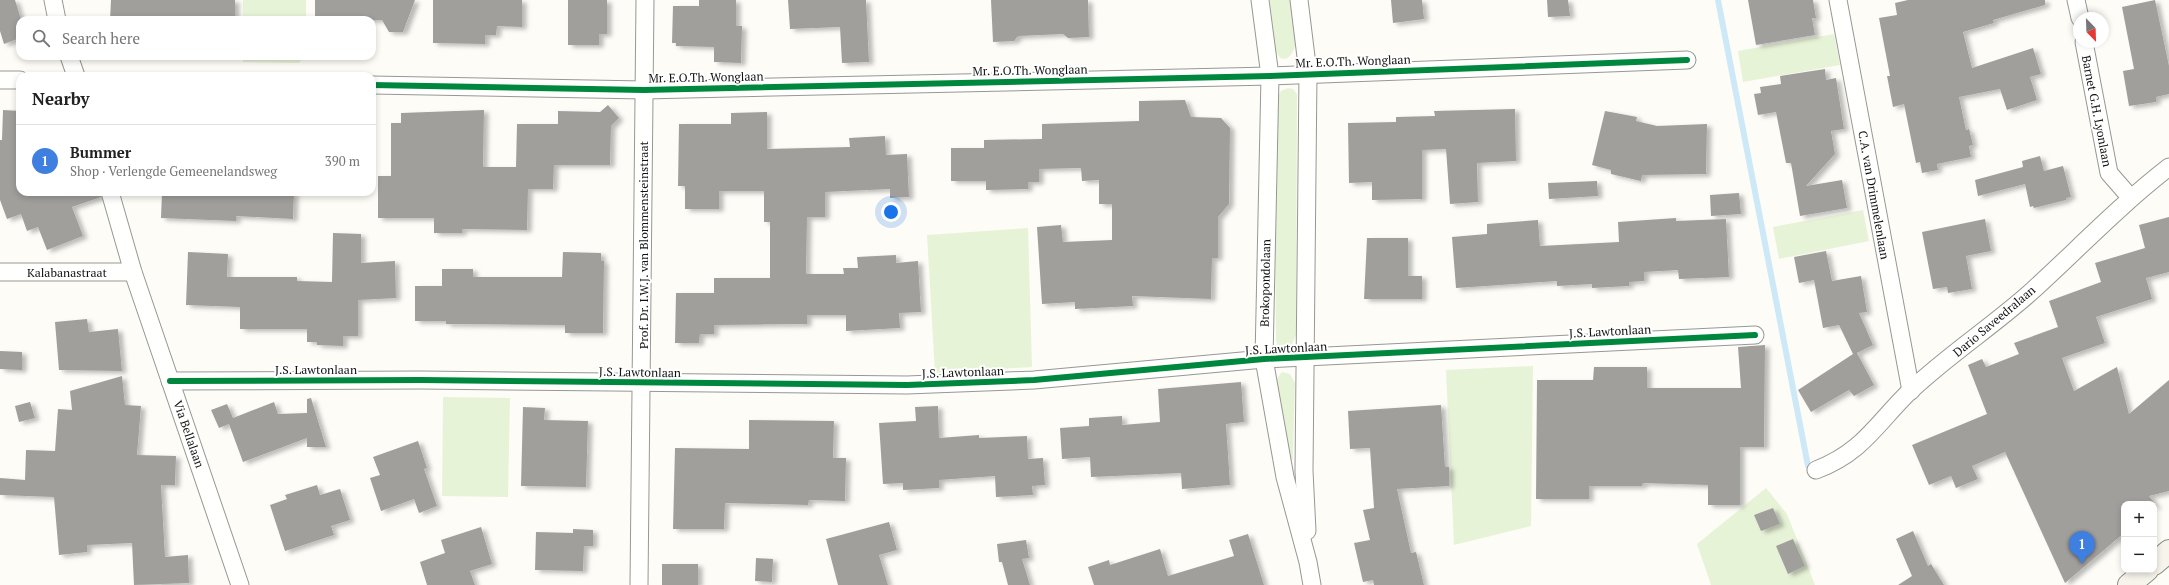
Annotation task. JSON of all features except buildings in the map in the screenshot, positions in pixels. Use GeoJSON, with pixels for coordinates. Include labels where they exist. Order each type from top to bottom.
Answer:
{"type":"FeatureCollection","features":[{"type":"Feature","properties":{"kind":"street"},"geometry":{"type":"LineString","coordinates":[[53,0],[56,16]]}},
{"type":"Feature","properties":{"kind":"street","name":"Prof. Dr. I.W.J. van Blommensteinstraat"},"geometry":{"type":"LineString","coordinates":[[639,585],[645,0]]}},
{"type":"Feature","properties":{"kind":"street","name":"Brokopondolaan"},"geometry":{"type":"LineString","coordinates":[[1260,0],[1270,76],[1264,359],[1285,477],[1308,562],[1312,585]]}},
{"type":"Feature","properties":{"kind":"street","name":"Brokopondolaan"},"geometry":{"type":"LineString","coordinates":[[1300,0],[1308,73],[1304,471],[1308,562]]}},
{"type":"Feature","properties":{"kind":"street","name":"C.A. van Drimmelenlaan"},"geometry":{"type":"LineString","coordinates":[[1838,0],[1911,391]]}},
{"type":"Feature","properties":{"kind":"street"},"geometry":{"type":"LineString","coordinates":[[2076,0],[2079,12]]}},
{"type":"Feature","properties":{"kind":"street","name":"Barnet G.H. Lyonlaan"},"geometry":{"type":"LineString","coordinates":[[2085,48],[2109,173],[2130,198]]}},
{"type":"Feature","properties":{"kind":"street"},"geometry":{"type":"LineString","coordinates":[[70,60],[75,72]]}},
{"type":"Feature","properties":{"kind":"street","name":"Mr. E.O.Th. Wonglaan"},"geometry":{"type":"LineString","coordinates":[[376,86],[644,90],[1270,76],[1308,73],[1687,60]]}},
{"type":"Feature","properties":{"kind":"street"},"geometry":{"type":"LineString","coordinates":[[0,80],[16,80]]}},
{"type":"Feature","properties":{"kind":"street","name":"Dario Saveedralaan"},"geometry":{"type":"LineString","coordinates":[[1816,470],[1836,462],[1850,453],[1865,440],[1911,391],[2031,292],[2130,198],[2169,167]]}},
{"type":"Feature","properties":{"kind":"street","name":"Via Bellalaan"},"geometry":{"type":"LineString","coordinates":[[111,196],[133,272],[240,585]]}},
{"type":"Feature","properties":{"kind":"street","name":"Kalabanastraat"},"geometry":{"type":"LineString","coordinates":[[0,272],[133,272]]}},
{"type":"Feature","properties":{"kind":"street","name":"J.S. Lawtonlaan"},"geometry":{"type":"LineString","coordinates":[[170,381],[421,380],[907,385],[1034,380],[1264,359],[1755,335]]}},
{"type":"Feature","properties":{"kind":"street"},"geometry":{"type":"LineString","coordinates":[[2157,561],[2169,551]]}},
{"type":"Feature","properties":{"kind":"street"},"geometry":{"type":"LineString","coordinates":[[2130,585],[2144,573]]}},
{"type":"Feature","properties":{"kind":"green space"},"geometry":{"type":"Polygon","coordinates":[[[243,0],[306,0],[306,16],[243,16],[243,0]]]}},
{"type":"Feature","properties":{"kind":"green space"},"geometry":{"type":"Polygon","coordinates":[[[1270,0],[1290,0],[1295,24],[1296,40],[1295,48],[1286,59],[1280,58],[1275,50],[1270,0]]]}},
{"type":"Feature","properties":{"kind":"green space"},"geometry":{"type":"Polygon","coordinates":[[[1834,34],[1840,65],[1743,82],[1738,51],[1834,34]]]}},
{"type":"Feature","properties":{"kind":"green space"},"geometry":{"type":"Polygon","coordinates":[[[243,60],[301,60],[299,63],[243,62],[243,60]]]}},
{"type":"Feature","properties":{"kind":"green space"},"geometry":{"type":"Polygon","coordinates":[[[1288,88],[1293,89],[1297,94],[1296,335],[1292,344],[1287,346],[1278,346],[1276,341],[1275,207],[1277,97],[1281,91],[1288,88]]]}},
{"type":"Feature","properties":{"kind":"green space"},"geometry":{"type":"Polygon","coordinates":[[[1863,210],[1869,241],[1779,259],[1773,227],[1863,210]]]}},
{"type":"Feature","properties":{"kind":"green space"},"geometry":{"type":"Polygon","coordinates":[[[1028,228],[1032,367],[935,373],[927,235],[1028,228]]]}},
{"type":"Feature","properties":{"kind":"green space"},"geometry":{"type":"Polygon","coordinates":[[[1533,366],[1531,526],[1454,545],[1446,370],[1533,366]]]}},
{"type":"Feature","properties":{"kind":"green space"},"geometry":{"type":"Polygon","coordinates":[[[1282,372],[1290,374],[1295,383],[1293,459],[1291,460],[1276,380],[1282,372]]]}},
{"type":"Feature","properties":{"kind":"green space"},"geometry":{"type":"Polygon","coordinates":[[[443,397],[510,398],[508,497],[442,496],[443,397]]]}},
{"type":"Feature","properties":{"kind":"green space"},"geometry":{"type":"Polygon","coordinates":[[[1766,488],[1787,514],[1815,585],[1711,585],[1697,544],[1766,488]]]}},
{"type":"Feature","properties":{"kind":"waterway"},"geometry":{"type":"LineString","coordinates":[[1718,0],[1808,466]]}},
{"type":"Feature","properties":{"kind":"cycle path"},"geometry":{"type":"LineString","coordinates":[[376,85],[644,90],[1270,76],[1687,60]]}},
{"type":"Feature","properties":{"kind":"cycle path"},"geometry":{"type":"LineString","coordinates":[[170,381],[421,380],[907,385],[1034,380],[1264,359],[1755,335]]}},
{"type":"Feature","properties":{"kind":"place","name":"Bummer"},"geometry":{"type":"Point","coordinates":[2082,564]}}]}
